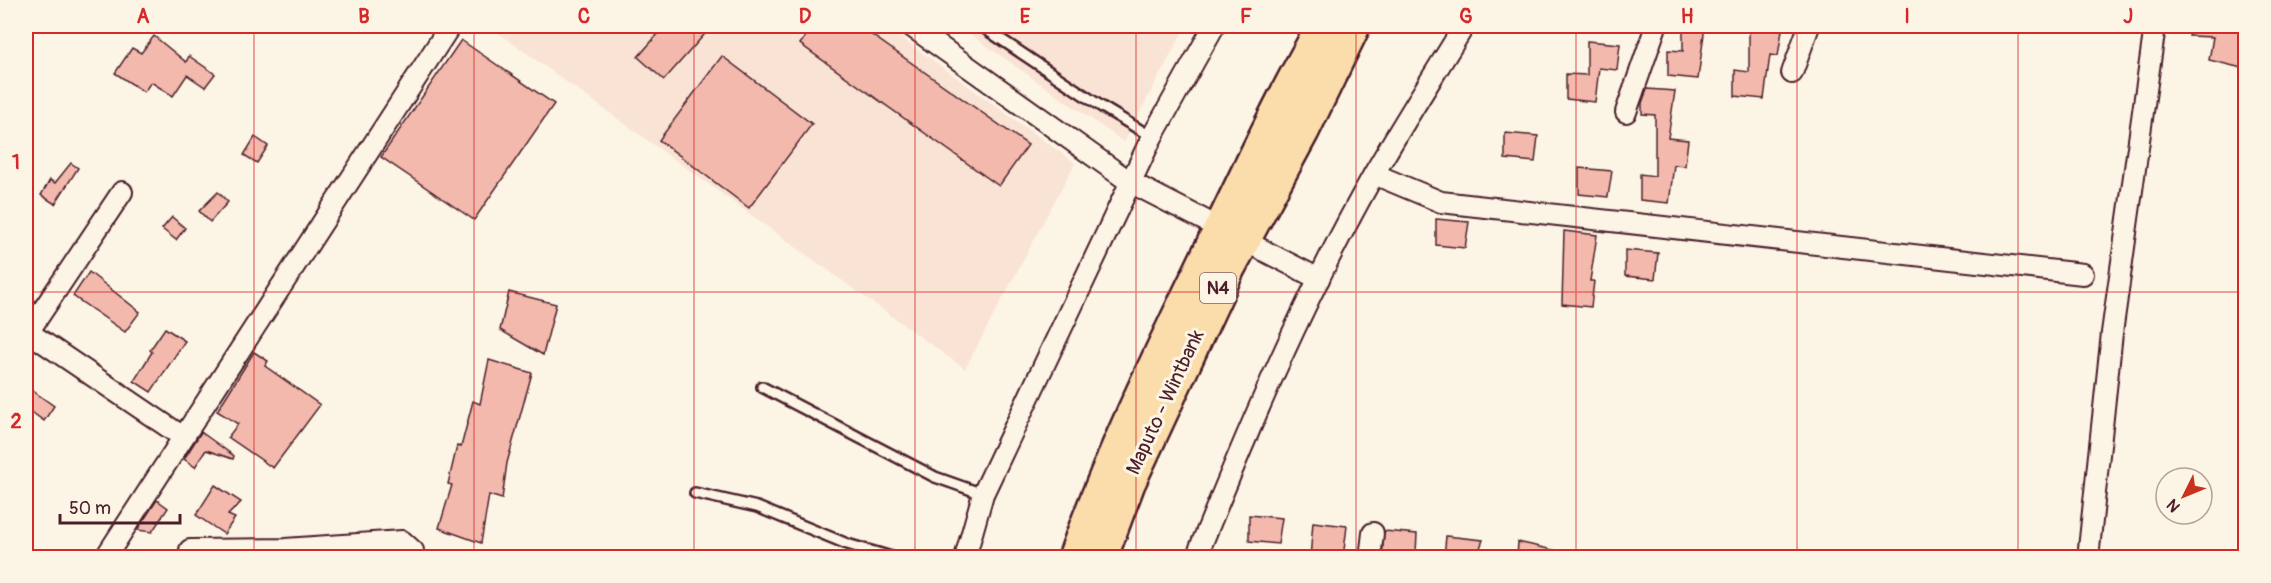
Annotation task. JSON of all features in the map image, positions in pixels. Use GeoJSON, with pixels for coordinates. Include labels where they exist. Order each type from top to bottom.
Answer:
{"type":"FeatureCollection","features":[{"type":"Feature","properties":{"kind":"highway","name":"Maputo - Wintbank"},"geometry":{"type":"LineString","coordinates":[[1100,558],[1128,483],[1231,235],[1273,118],[1324,26]]}},
{"type":"Feature","properties":{"kind":"highway","name":"Maputo - Wintbank"},"geometry":{"type":"LineString","coordinates":[[1075,558],[1106,474],[1231,235],[1302,131],[1353,26]]}},
{"type":"Feature","properties":{"kind":"street"},"geometry":{"type":"LineString","coordinates":[[105,558],[450,26]]}},
{"type":"Feature","properties":{"kind":"street"},"geometry":{"type":"LineString","coordinates":[[911,26],[1130,183],[1319,279]]}},
{"type":"Feature","properties":{"kind":"street"},"geometry":{"type":"LineString","coordinates":[[965,558],[983,494],[1152,137],[1214,26]]}},
{"type":"Feature","properties":{"kind":"street"},"geometry":{"type":"LineString","coordinates":[[1196,558],[1237,457],[1319,279],[1374,174],[1464,26]]}},
{"type":"Feature","properties":{"kind":"street"},"geometry":{"type":"LineString","coordinates":[[1626,112],[1656,26]]}},
{"type":"Feature","properties":{"kind":"street"},"geometry":{"type":"LineString","coordinates":[[1792,73],[1809,26]]}},
{"type":"Feature","properties":{"kind":"street"},"geometry":{"type":"LineString","coordinates":[[2088,558],[2115,311],[2155,26]]}},
{"type":"Feature","properties":{"kind":"street"},"geometry":{"type":"LineString","coordinates":[[1374,174],[1441,202],[2083,274]]}},
{"type":"Feature","properties":{"kind":"street"},"geometry":{"type":"LineString","coordinates":[[122,192],[31,328],[31,334],[183,437]]}},
{"type":"Feature","properties":{"kind":"street"},"geometry":{"type":"LineString","coordinates":[[1370,558],[1373,533]]}},
{"type":"Feature","properties":{"kind":"street"},"geometry":{"type":"LineString","coordinates":[[190,550],[285,549],[402,541],[413,552],[412,558]]}},
{"type":"Feature","properties":{"kind":"lane"},"geometry":{"type":"LineString","coordinates":[[981,26],[1152,137]]}},
{"type":"Feature","properties":{"kind":"lane"},"geometry":{"type":"LineString","coordinates":[[762,387],[935,477],[983,494]]}},
{"type":"Feature","properties":{"kind":"lane"},"geometry":{"type":"LineString","coordinates":[[695,493],[757,507],[847,544],[895,558]]}},
{"type":"Feature","properties":{"kind":"shaded area"},"geometry":{"type":"Polygon","coordinates":[[[489,26],[885,26],[1075,163],[965,369],[489,26]]]}},
{"type":"Feature","properties":{"kind":"shaded area"},"geometry":{"type":"Polygon","coordinates":[[[958,26],[1186,26],[1124,142],[958,26]]]}},
{"type":"Feature","properties":{"kind":"building"},"geometry":{"type":"Polygon","coordinates":[[[665,26],[712,26],[664,80],[638,57],[665,26]]]}},
{"type":"Feature","properties":{"kind":"building"},"geometry":{"type":"Polygon","coordinates":[[[813,26],[859,26],[1028,145],[999,186],[800,44],[813,26]]]}},
{"type":"Feature","properties":{"kind":"building"},"geometry":{"type":"Polygon","coordinates":[[[1683,26],[1705,26],[1698,79],[1668,76],[1668,50],[1683,51],[1683,26]]]}},
{"type":"Feature","properties":{"kind":"building"},"geometry":{"type":"Polygon","coordinates":[[[2190,26],[2246,26],[2246,69],[2209,60],[2213,37],[2189,36],[2190,26]]]}},
{"type":"Feature","properties":{"kind":"building"},"geometry":{"type":"Polygon","coordinates":[[[1749,27],[1782,30],[1778,56],[1770,55],[1764,99],[1735,96],[1735,70],[1749,72],[1749,27]]]}},
{"type":"Feature","properties":{"kind":"building"},"geometry":{"type":"Polygon","coordinates":[[[154,36],[186,62],[189,56],[215,74],[205,87],[187,75],[173,96],[151,82],[144,92],[115,73],[132,48],[141,53],[154,36]]]}},
{"type":"Feature","properties":{"kind":"building"},"geometry":{"type":"Polygon","coordinates":[[[461,40],[554,104],[474,220],[381,157],[461,40]]]}},
{"type":"Feature","properties":{"kind":"building"},"geometry":{"type":"Polygon","coordinates":[[[1587,41],[1620,44],[1617,70],[1599,68],[1595,102],[1566,99],[1566,74],[1587,75],[1587,41]]]}},
{"type":"Feature","properties":{"kind":"building"},"geometry":{"type":"Polygon","coordinates":[[[722,56],[812,124],[749,208],[659,140],[722,56]]]}},
{"type":"Feature","properties":{"kind":"building"},"geometry":{"type":"Polygon","coordinates":[[[1647,89],[1675,91],[1668,138],[1688,140],[1685,166],[1674,165],[1669,203],[1640,200],[1640,174],[1655,176],[1655,115],[1642,114],[1642,103],[1647,89]]]}},
{"type":"Feature","properties":{"kind":"building"},"geometry":{"type":"Polygon","coordinates":[[[1505,133],[1538,136],[1535,162],[1505,159],[1505,133]]]}},
{"type":"Feature","properties":{"kind":"building"},"geometry":{"type":"Polygon","coordinates":[[[255,137],[268,146],[257,163],[244,155],[255,137]]]}},
{"type":"Feature","properties":{"kind":"building"},"geometry":{"type":"Polygon","coordinates":[[[71,163],[78,168],[55,204],[41,195],[50,180],[55,183],[71,163]]]}},
{"type":"Feature","properties":{"kind":"building"},"geometry":{"type":"Polygon","coordinates":[[[1579,168],[1612,171],[1608,197],[1579,194],[1579,168]]]}},
{"type":"Feature","properties":{"kind":"building"},"geometry":{"type":"Polygon","coordinates":[[[218,192],[228,202],[210,222],[199,211],[218,192]]]}},
{"type":"Feature","properties":{"kind":"building"},"geometry":{"type":"Polygon","coordinates":[[[172,217],[185,228],[176,240],[162,229],[172,217]]]}},
{"type":"Feature","properties":{"kind":"building"},"geometry":{"type":"Polygon","coordinates":[[[1436,219],[1469,222],[1465,248],[1436,245],[1436,219]]]}},
{"type":"Feature","properties":{"kind":"building"},"geometry":{"type":"Polygon","coordinates":[[[1564,231],[1597,235],[1590,281],[1594,281],[1591,307],[1562,304],[1564,231]]]}},
{"type":"Feature","properties":{"kind":"building"},"geometry":{"type":"Polygon","coordinates":[[[1625,250],[1658,253],[1655,279],[1625,276],[1625,250]]]}},
{"type":"Feature","properties":{"kind":"building"},"geometry":{"type":"Polygon","coordinates":[[[89,272],[140,312],[125,332],[73,296],[89,272]]]}},
{"type":"Feature","properties":{"kind":"building"},"geometry":{"type":"Polygon","coordinates":[[[509,292],[556,304],[543,355],[500,330],[509,292]]]}},
{"type":"Feature","properties":{"kind":"building"},"geometry":{"type":"Polygon","coordinates":[[[165,328],[185,341],[151,392],[134,381],[152,352],[150,350],[165,328]]]}},
{"type":"Feature","properties":{"kind":"building"},"geometry":{"type":"Polygon","coordinates":[[[254,352],[268,361],[265,366],[320,405],[273,468],[228,437],[238,424],[217,411],[254,352]]]}},
{"type":"Feature","properties":{"kind":"building"},"geometry":{"type":"Polygon","coordinates":[[[489,360],[532,373],[507,463],[502,499],[489,495],[481,543],[439,528],[452,485],[448,484],[457,446],[461,447],[473,401],[480,404],[489,360]]]}},
{"type":"Feature","properties":{"kind":"building"},"geometry":{"type":"Polygon","coordinates":[[[26,386],[54,406],[44,421],[26,408],[26,386]]]}},
{"type":"Feature","properties":{"kind":"building"},"geometry":{"type":"Polygon","coordinates":[[[201,432],[234,456],[233,459],[206,450],[195,467],[184,459],[201,432]]]}},
{"type":"Feature","properties":{"kind":"building"},"geometry":{"type":"Polygon","coordinates":[[[215,485],[241,502],[228,515],[235,518],[224,534],[196,515],[215,485]]]}},
{"type":"Feature","properties":{"kind":"building"},"geometry":{"type":"Polygon","coordinates":[[[157,500],[168,508],[152,532],[137,530],[157,500]]]}},
{"type":"Feature","properties":{"kind":"building"},"geometry":{"type":"Polygon","coordinates":[[[1249,515],[1282,518],[1278,544],[1249,541],[1249,515]]]}},
{"type":"Feature","properties":{"kind":"building"},"geometry":{"type":"Polygon","coordinates":[[[1313,522],[1347,526],[1343,558],[1310,558],[1313,522]]]}},
{"type":"Feature","properties":{"kind":"building"},"geometry":{"type":"Polygon","coordinates":[[[1384,531],[1417,534],[1416,552],[1405,552],[1404,558],[1382,558],[1384,531]]]}},
{"type":"Feature","properties":{"kind":"building"},"geometry":{"type":"Polygon","coordinates":[[[1446,536],[1483,540],[1480,548],[1494,558],[1444,558],[1446,536]]]}},
{"type":"Feature","properties":{"kind":"building"},"geometry":{"type":"Polygon","coordinates":[[[1518,542],[1562,552],[1562,558],[1517,558],[1518,542]]]}}]}
